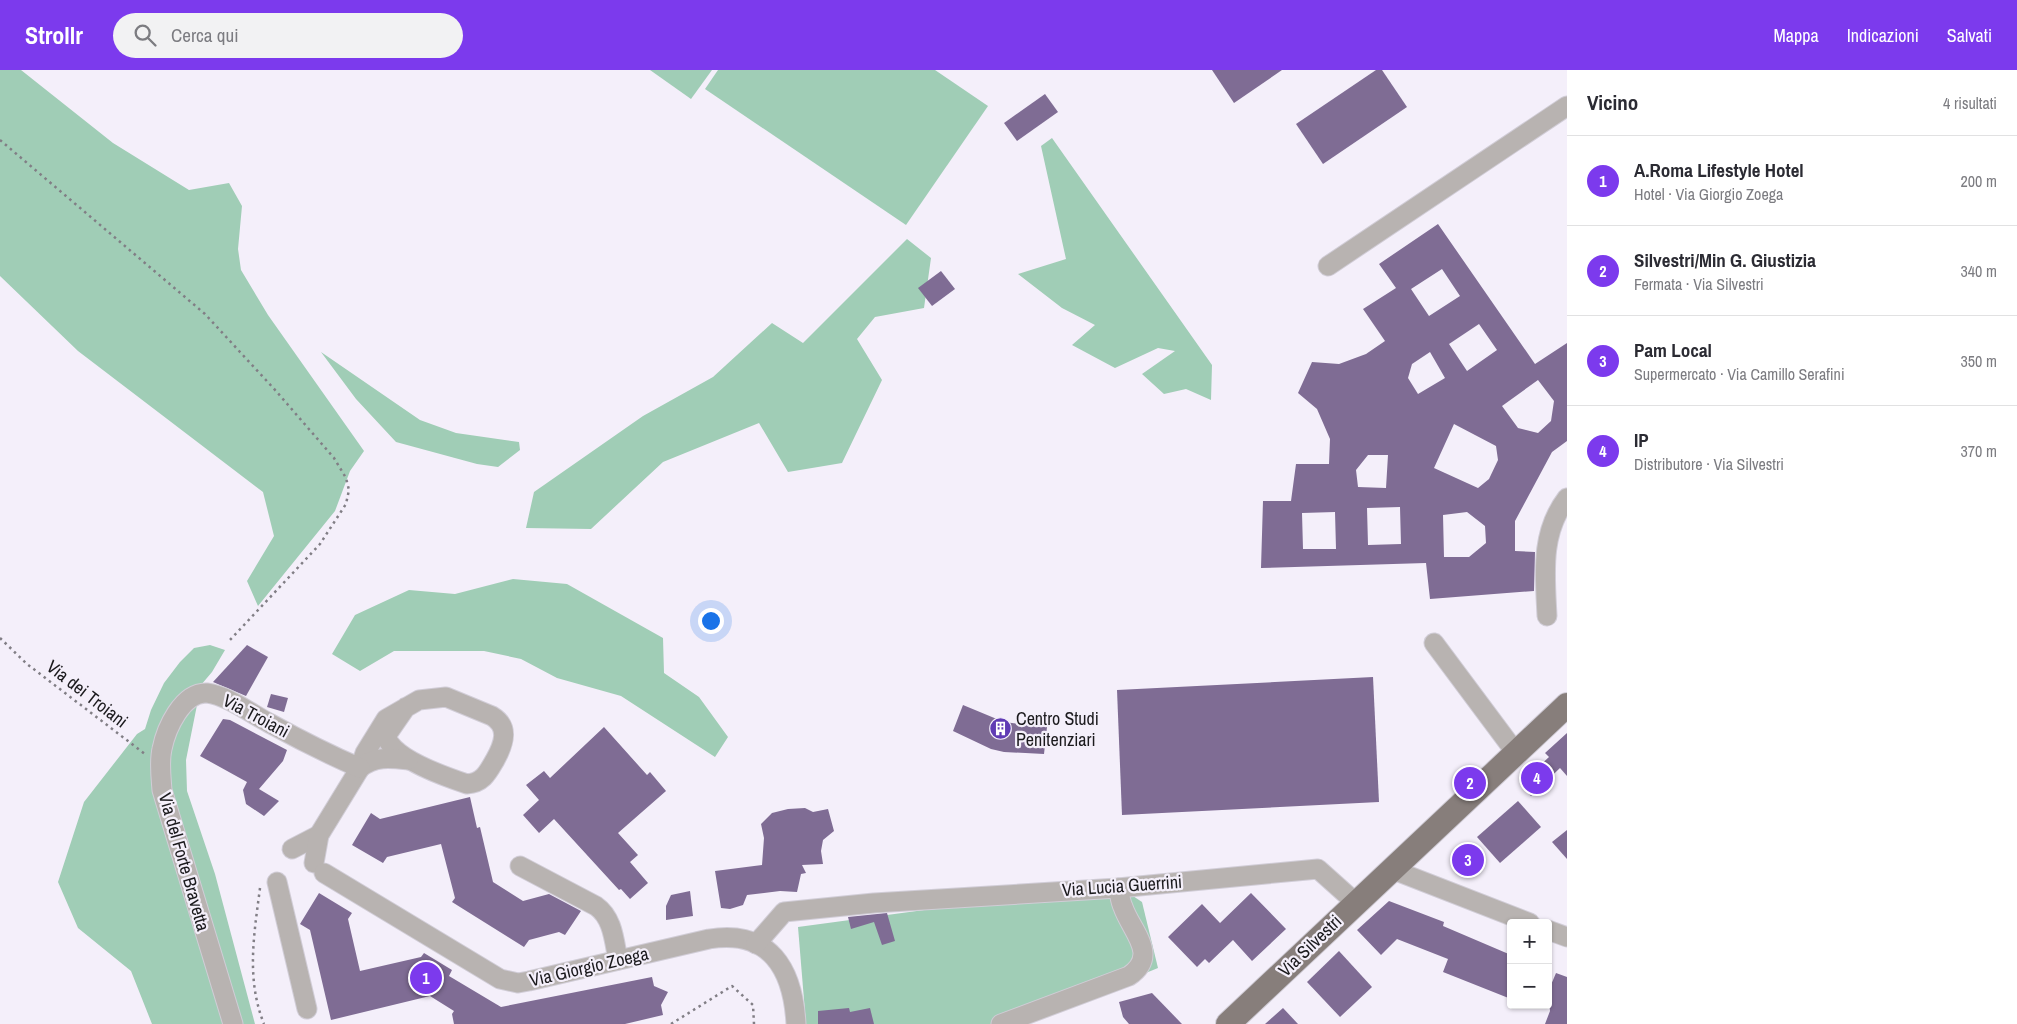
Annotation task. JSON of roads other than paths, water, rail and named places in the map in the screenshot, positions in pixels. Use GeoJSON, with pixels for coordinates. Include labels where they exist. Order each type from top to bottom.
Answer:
{"type":"FeatureCollection","features":[{"type":"Feature","properties":{"kind":"main road"},"geometry":{"type":"LineString","coordinates":[[1516,753],[1567,705]]}},
{"type":"Feature","properties":{"kind":"main road","name":"Via Silvestri"},"geometry":{"type":"LineString","coordinates":[[1228,1024],[1516,753]]}},
{"type":"Feature","properties":{"kind":"street"},"geometry":{"type":"LineString","coordinates":[[1328,266],[1567,106]]}},
{"type":"Feature","properties":{"kind":"street"},"geometry":{"type":"LineString","coordinates":[[1547,616],[1545,562],[1547,538],[1564,506]]}},
{"type":"Feature","properties":{"kind":"street"},"geometry":{"type":"LineString","coordinates":[[1434,643],[1516,753]]}},
{"type":"Feature","properties":{"kind":"street","name":"Via Troiani"},"geometry":{"type":"LineString","coordinates":[[185,703],[201,693],[214,694],[326,753],[360,768]]}},
{"type":"Feature","properties":{"kind":"street"},"geometry":{"type":"LineString","coordinates":[[292,850],[319,835],[360,768],[364,753],[384,722],[406,707],[424,698],[452,698],[496,718],[503,727],[505,737],[501,750],[486,774],[475,783],[463,782],[408,760],[381,758],[368,762],[360,768]]}},
{"type":"Feature","properties":{"kind":"street","name":"Via del Forte Bravetta"},"geometry":{"type":"LineString","coordinates":[[185,703],[168,729],[162,750],[162,790],[233,1024]]}},
{"type":"Feature","properties":{"kind":"street"},"geometry":{"type":"LineString","coordinates":[[406,707],[388,733],[387,739],[390,745],[408,760]]}},
{"type":"Feature","properties":{"kind":"street","name":"Via Giorgio Zoega"},"geometry":{"type":"LineString","coordinates":[[319,835],[319,868],[500,979],[510,982],[529,981],[716,938],[741,939],[756,944],[774,957],[789,979],[795,1006],[793,1024]]}},
{"type":"Feature","properties":{"kind":"street"},"geometry":{"type":"LineString","coordinates":[[520,866],[601,910],[610,921],[618,960]]}},
{"type":"Feature","properties":{"kind":"street","name":"Via Lucia Guerrini"},"geometry":{"type":"LineString","coordinates":[[756,944],[784,912],[874,903],[1118,888],[1318,869],[1356,903]]}},
{"type":"Feature","properties":{"kind":"street"},"geometry":{"type":"LineString","coordinates":[[1391,869],[1520,919]]}},
{"type":"Feature","properties":{"kind":"street"},"geometry":{"type":"LineString","coordinates":[[269,884],[307,1009]]}},
{"type":"Feature","properties":{"kind":"street"},"geometry":{"type":"LineString","coordinates":[[1001,1024],[1136,972],[1141,965],[1142,950],[1123,908],[1118,888]]}},
{"type":"Feature","properties":{"kind":"street"},"geometry":{"type":"LineString","coordinates":[[1552,931],[1567,937]]}},
{"type":"Feature","properties":{"kind":"place","name":"Centro Studi Penitenziari"},"geometry":{"type":"Point","coordinates":[1000,729]}},
{"type":"Feature","properties":{"kind":"place","name":"IP"},"geometry":{"type":"Point","coordinates":[1537,778]}},
{"type":"Feature","properties":{"kind":"place","name":"Silvestri/Min G. Giustizia"},"geometry":{"type":"Point","coordinates":[1470,783]}},
{"type":"Feature","properties":{"kind":"place","name":"Pam Local"},"geometry":{"type":"Point","coordinates":[1468,860]}},
{"type":"Feature","properties":{"kind":"place","name":"A.Roma Lifestyle Hotel"},"geometry":{"type":"Point","coordinates":[426,978]}}]}
